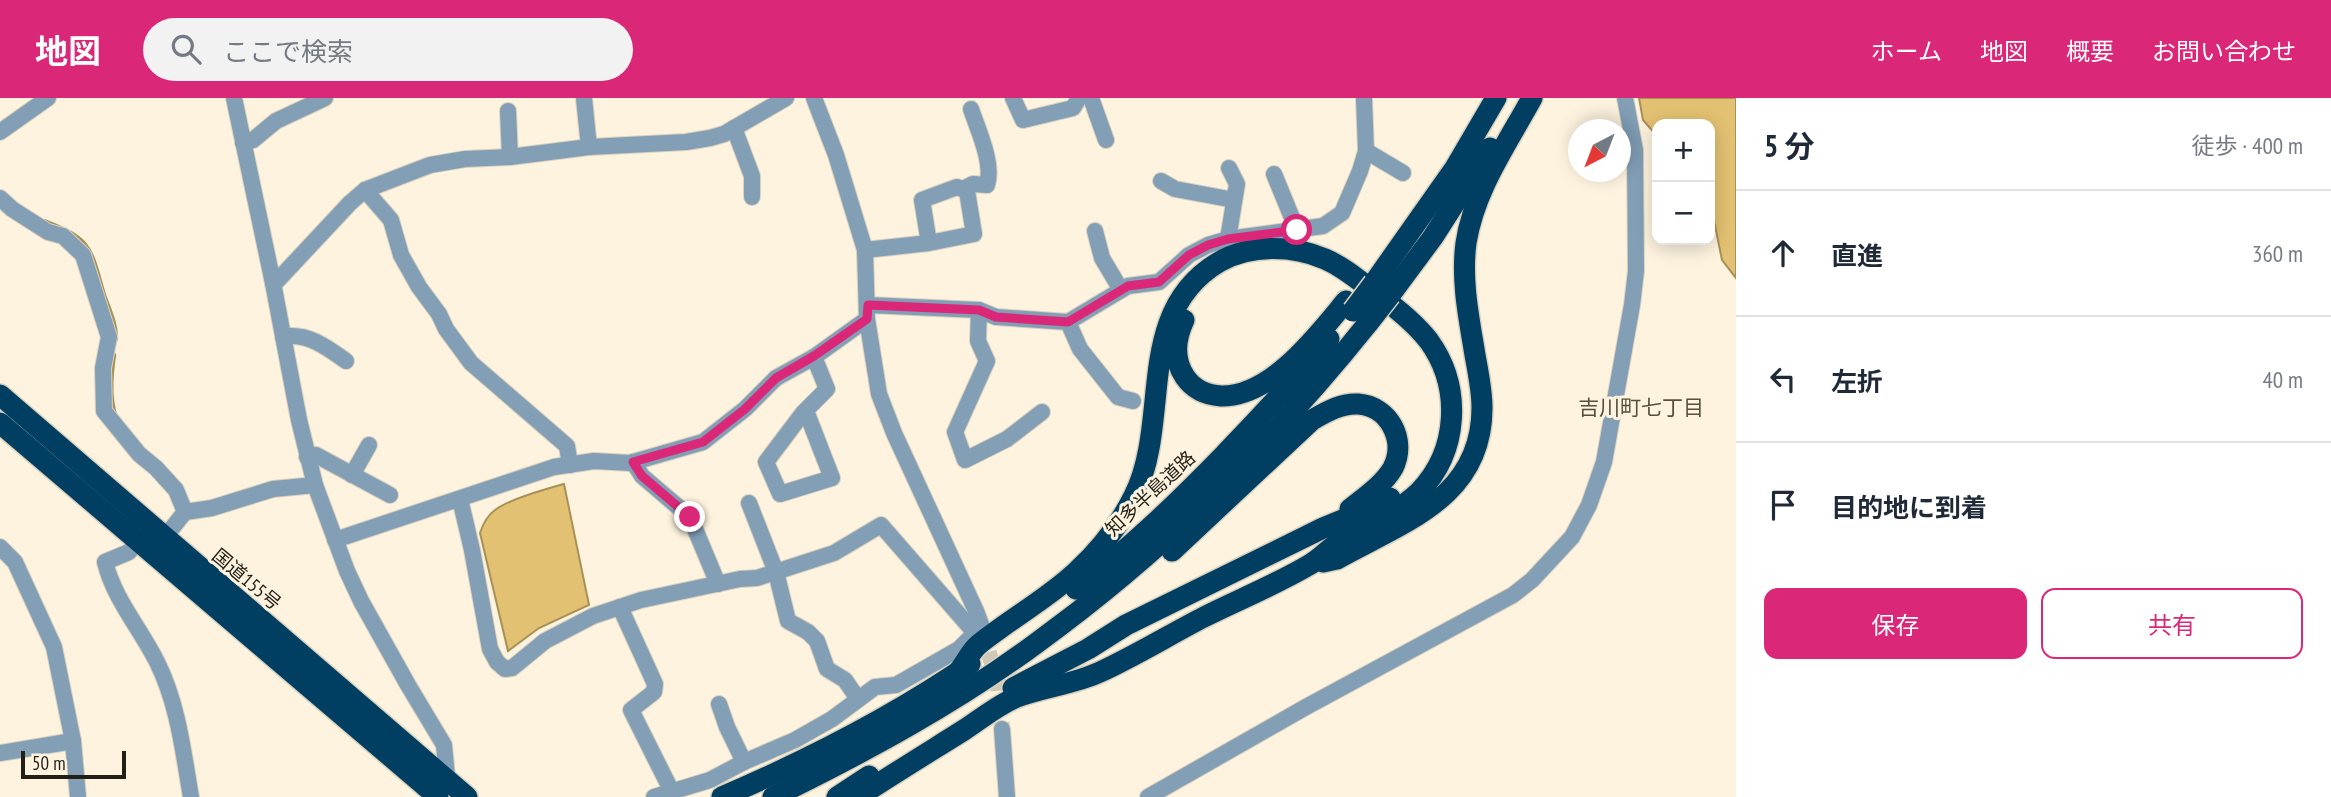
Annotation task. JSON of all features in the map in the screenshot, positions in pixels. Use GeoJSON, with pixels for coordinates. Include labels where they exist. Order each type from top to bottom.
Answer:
{"type":"FeatureCollection","features":[{"type":"Feature","properties":{"kind":"highway","name":"知多半島道路"},"geometry":{"type":"LineString","coordinates":[[1376,285],[1433,237],[1518,98]]}},
{"type":"Feature","properties":{"kind":"highway"},"geometry":{"type":"LineString","coordinates":[[1312,564],[1337,559],[1419,516],[1453,489],[1474,454],[1480,433],[1482,407],[1467,307],[1466,243],[1479,198],[1492,169],[1532,98]]}},
{"type":"Feature","properties":{"kind":"highway","name":"知多半島道路"},"geometry":{"type":"LineString","coordinates":[[722,797],[822,750],[906,706],[1083,583],[1140,535],[1193,487],[1275,402],[1356,311],[1455,168],[1492,104]]}},
{"type":"Feature","properties":{"kind":"highway"},"geometry":{"type":"LineString","coordinates":[[858,797],[1014,698],[1097,674],[1312,564],[1342,539],[1389,515],[1417,494],[1443,457],[1451,432],[1451,396],[1441,362],[1428,340],[1391,304],[1326,259],[1275,248],[1253,250],[1222,260],[1209,268],[1187,289],[1171,316],[1160,351],[1149,454],[1134,497],[1120,521],[1077,572],[976,647],[959,671]]}},
{"type":"Feature","properties":{"kind":"highway"},"geometry":{"type":"LineString","coordinates":[[837,797],[1006,692],[1088,649],[1126,625],[1322,528],[1374,507],[1391,498],[1414,477],[1430,455],[1438,426],[1438,397],[1431,372],[1415,346],[1382,313],[1346,286],[1325,274],[1287,261],[1245,266],[1224,274],[1195,300],[1183,322],[1177,343],[1177,358],[1188,382],[1199,391],[1215,396],[1251,390],[1275,376],[1327,324],[1356,311],[1376,285]]}},
{"type":"Feature","properties":{"kind":"highway","name":"知多半島道路"},"geometry":{"type":"LineString","coordinates":[[773,797],[913,723],[1013,660],[1102,592],[1175,530],[1284,423],[1356,311]]}},
{"type":"Feature","properties":{"kind":"highway","name":"国道155号"},"geometry":{"type":"LineString","coordinates":[[0,396],[348,694],[444,792]]}},
{"type":"Feature","properties":{"kind":"highway"},"geometry":{"type":"LineString","coordinates":[[1013,660],[1062,637],[1158,563],[1312,420],[1340,406],[1357,404],[1372,407],[1390,421],[1397,442],[1396,458],[1386,477],[1368,495],[1322,528]]}},
{"type":"Feature","properties":{"kind":"highway","name":"国道155号"},"geometry":{"type":"LineString","coordinates":[[0,423],[138,541],[444,792],[467,797]]}},
{"type":"Feature","properties":{"kind":"street"},"geometry":{"type":"LineString","coordinates":[[0,132],[26,104],[48,98]]}},
{"type":"Feature","properties":{"kind":"street"},"geometry":{"type":"LineString","coordinates":[[234,98],[315,485],[347,571],[373,625],[444,744],[444,792]]}},
{"type":"Feature","properties":{"kind":"street"},"geometry":{"type":"LineString","coordinates":[[243,143],[253,140],[276,121],[325,98]]}},
{"type":"Feature","properties":{"kind":"street"},"geometry":{"type":"LineString","coordinates":[[584,98],[589,147]]}},
{"type":"Feature","properties":{"kind":"street"},"geometry":{"type":"LineString","coordinates":[[273,283],[349,203],[365,190],[430,165],[589,147],[686,142],[710,138],[734,128],[786,98]]}},
{"type":"Feature","properties":{"kind":"street"},"geometry":{"type":"LineString","coordinates":[[654,797],[710,780],[795,740],[832,719],[875,687],[897,685],[959,649],[982,627],[878,394],[868,312],[865,250],[836,155],[814,98]]}},
{"type":"Feature","properties":{"kind":"street"},"geometry":{"type":"LineString","coordinates":[[1013,98],[1023,120],[1073,108],[1079,98]]}},
{"type":"Feature","properties":{"kind":"street"},"geometry":{"type":"LineString","coordinates":[[1091,98],[1106,140]]}},
{"type":"Feature","properties":{"kind":"street"},"geometry":{"type":"LineString","coordinates":[[335,540],[516,478],[594,461],[633,462],[703,442],[745,409],[776,378],[814,356],[868,312],[979,310],[996,317],[1068,322],[1128,286],[1159,282],[1189,255],[1228,239],[1323,226],[1342,213],[1360,171],[1366,151],[1364,98]]}},
{"type":"Feature","properties":{"kind":"street"},"geometry":{"type":"LineString","coordinates":[[1148,797],[1513,594],[1532,580],[1572,537],[1589,505],[1604,462],[1632,305],[1636,271],[1635,155],[1625,98]]}},
{"type":"Feature","properties":{"kind":"street"},"geometry":{"type":"LineString","coordinates":[[962,189],[973,184],[987,185],[989,180],[986,151],[971,109]]}},
{"type":"Feature","properties":{"kind":"street"},"geometry":{"type":"LineString","coordinates":[[509,111],[510,157]]}},
{"type":"Feature","properties":{"kind":"street"},"geometry":{"type":"LineString","coordinates":[[734,128],[752,176],[752,197]]}},
{"type":"Feature","properties":{"kind":"street"},"geometry":{"type":"LineString","coordinates":[[1366,151],[1403,173]]}},
{"type":"Feature","properties":{"kind":"street"},"geometry":{"type":"LineString","coordinates":[[1228,239],[1237,184],[1229,168]]}},
{"type":"Feature","properties":{"kind":"street"},"geometry":{"type":"LineString","coordinates":[[1273,174],[1297,230]]}},
{"type":"Feature","properties":{"kind":"street"},"geometry":{"type":"LineString","coordinates":[[1161,181],[1175,189],[1234,200]]}},
{"type":"Feature","properties":{"kind":"street"},"geometry":{"type":"LineString","coordinates":[[865,250],[929,243],[974,234],[967,191],[957,187],[922,200],[929,243]]}},
{"type":"Feature","properties":{"kind":"street"},"geometry":{"type":"LineString","coordinates":[[365,190],[391,220],[401,255],[452,338],[471,363],[567,446],[570,465]]}},
{"type":"Feature","properties":{"kind":"street"},"geometry":{"type":"LineString","coordinates":[[0,198],[48,232],[63,236],[83,255],[109,337],[103,368],[104,411],[139,454],[176,490],[186,512]]}},
{"type":"Feature","properties":{"kind":"street"},"geometry":{"type":"LineString","coordinates":[[1095,231],[1102,258],[1121,290]]}},
{"type":"Feature","properties":{"kind":"street"},"geometry":{"type":"LineString","coordinates":[[979,310],[978,341],[987,361],[955,432],[965,460],[1006,439],[1042,412]]}},
{"type":"Feature","properties":{"kind":"street"},"geometry":{"type":"LineString","coordinates":[[1068,322],[1080,349],[1118,397],[1133,401]]}},
{"type":"Feature","properties":{"kind":"street"},"geometry":{"type":"LineString","coordinates":[[283,337],[311,340],[324,345],[346,361]]}},
{"type":"Feature","properties":{"kind":"street"},"geometry":{"type":"LineString","coordinates":[[806,411],[832,478],[780,494],[766,462],[806,411],[827,389],[814,356]]}},
{"type":"Feature","properties":{"kind":"street"},"geometry":{"type":"LineString","coordinates":[[352,475],[369,445]]}},
{"type":"Feature","properties":{"kind":"street"},"geometry":{"type":"LineString","coordinates":[[307,457],[316,455],[390,495]]}},
{"type":"Feature","properties":{"kind":"street"},"geometry":{"type":"LineString","coordinates":[[633,462],[642,476],[690,517],[719,584]]}},
{"type":"Feature","properties":{"kind":"street"},"geometry":{"type":"LineString","coordinates":[[164,538],[186,512],[212,508],[273,489],[315,485]]}},
{"type":"Feature","properties":{"kind":"street"},"geometry":{"type":"LineString","coordinates":[[460,499],[490,649],[497,662],[505,668],[512,668],[545,641],[593,616],[641,600],[757,578],[834,553],[881,526],[975,633]]}},
{"type":"Feature","properties":{"kind":"street"},"geometry":{"type":"LineString","coordinates":[[749,503],[776,572],[788,621],[808,632],[817,641],[827,669],[845,680],[858,699]]}},
{"type":"Feature","properties":{"kind":"street"},"geometry":{"type":"LineString","coordinates":[[138,541],[129,552],[105,562],[109,580],[156,661],[176,710],[191,797]]}},
{"type":"Feature","properties":{"kind":"street"},"geometry":{"type":"LineString","coordinates":[[0,547],[15,562],[54,647],[72,741],[78,797]]}},
{"type":"Feature","properties":{"kind":"street"},"geometry":{"type":"LineString","coordinates":[[620,607],[655,689],[631,710],[672,792]]}},
{"type":"Feature","properties":{"kind":"street"},"geometry":{"type":"LineString","coordinates":[[719,704],[744,762]]}},
{"type":"Feature","properties":{"kind":"street"},"geometry":{"type":"LineString","coordinates":[[1002,729],[1007,797]]}},
{"type":"Feature","properties":{"kind":"street"},"geometry":{"type":"LineString","coordinates":[[0,752],[72,741]]}},
{"type":"Feature","properties":{"kind":"shaded area"},"geometry":{"type":"Polygon","coordinates":[[[1639,98],[1736,98],[1736,278],[1722,260],[1715,226],[1715,119],[1652,119],[1652,130],[1643,120],[1639,98]]]}},
{"type":"Feature","properties":{"kind":"shaded area"},"geometry":{"type":"Polygon","coordinates":[[[564,484],[589,605],[539,628],[508,651],[480,533],[488,517],[501,506],[564,484]]]}},
{"type":"Feature","properties":{"kind":"waterway"},"geometry":{"type":"LineString","coordinates":[[44,221],[71,233],[86,246],[95,264],[115,327],[116,339]]}},
{"type":"Feature","properties":{"kind":"waterway"},"geometry":{"type":"LineString","coordinates":[[114,355],[111,385],[115,415]]}},
{"type":"Feature","properties":{"kind":"tunnel"},"geometry":{"type":"LineString","coordinates":[[982,629],[998,684],[1002,729]]}},
{"type":"Feature","properties":{"kind":"district","name":"吉川町七丁目"},"geometry":{"type":"Point","coordinates":[1641,408]}},
{"type":"Feature","properties":{"kind":"route"},"geometry":{"type":"LineString","coordinates":[[690,517],[642,476],[633,462],[703,442],[745,409],[776,378],[814,356],[867,319],[868,305],[979,310],[996,317],[1068,322],[1128,286],[1159,282],[1189,255],[1208,245],[1228,239],[1297,230]]}}]}
